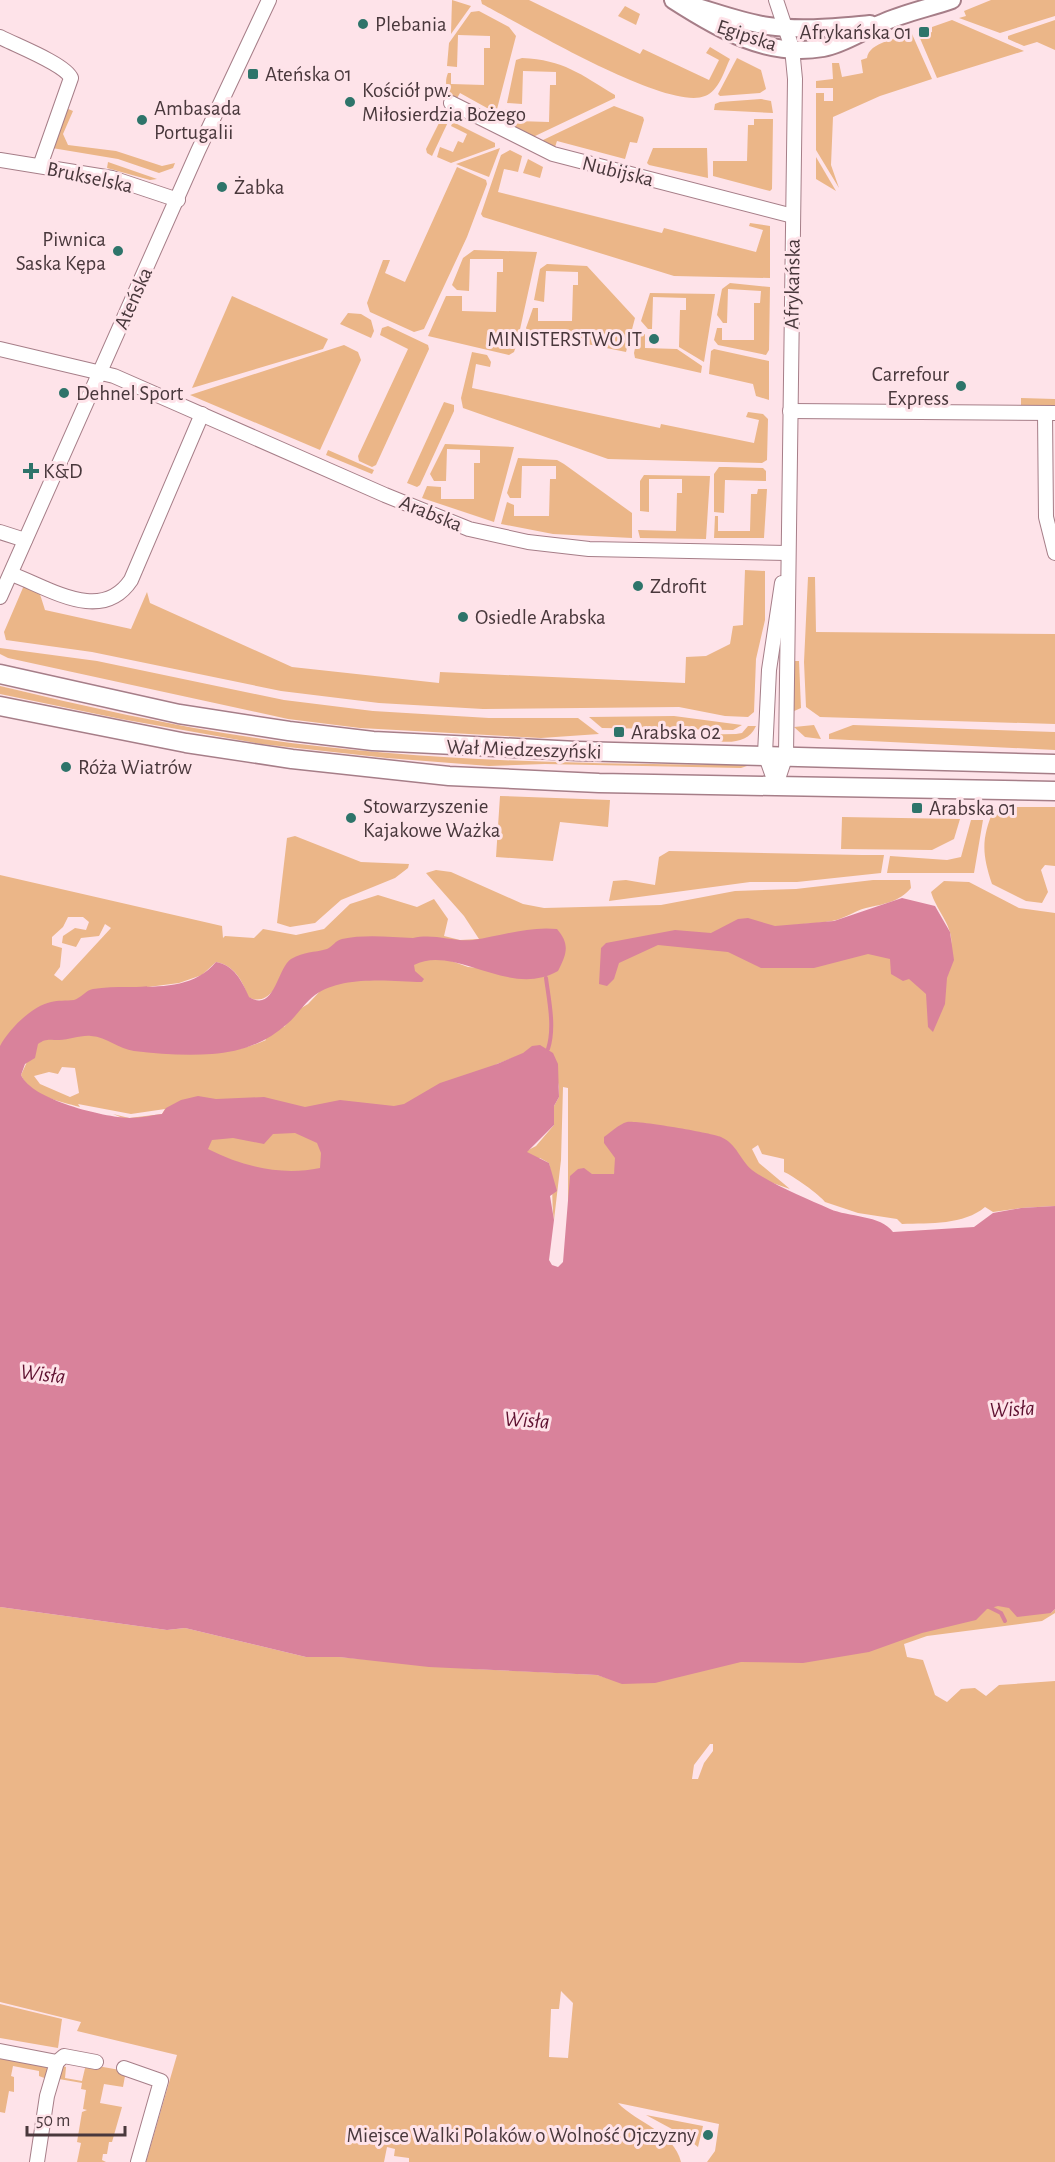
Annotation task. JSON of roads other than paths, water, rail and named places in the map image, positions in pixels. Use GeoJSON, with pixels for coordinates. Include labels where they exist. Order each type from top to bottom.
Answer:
{"type":"FeatureCollection","features":[{"type":"Feature","properties":{"kind":"main road","name":"Wał Miedzeszyński"},"geometry":{"type":"LineString","coordinates":[[2,672],[147,708],[339,738],[471,747],[1055,764]]}},
{"type":"Feature","properties":{"kind":"main road","name":"Wał Miedzeszyński"},"geometry":{"type":"LineString","coordinates":[[0,706],[186,743],[400,771],[550,781],[1055,791]]}},
{"type":"Feature","properties":{"kind":"street","name":"Egipska"},"geometry":{"type":"LineString","coordinates":[[673,0],[766,26],[785,28],[814,29],[883,22]]}},
{"type":"Feature","properties":{"kind":"street","name":"Egipska"},"geometry":{"type":"LineString","coordinates":[[673,0],[729,33],[761,44],[792,48],[810,49],[838,44],[883,22]]}},
{"type":"Feature","properties":{"kind":"street","name":"Afrykańska"},"geometry":{"type":"LineString","coordinates":[[776,0],[792,48],[795,80],[786,570],[789,580],[786,755],[776,785]]}},
{"type":"Feature","properties":{"kind":"street"},"geometry":{"type":"LineString","coordinates":[[883,22],[952,0]]}},
{"type":"Feature","properties":{"kind":"street","name":"Ateńska"},"geometry":{"type":"LineString","coordinates":[[0,597],[178,200],[263,2]]}},
{"type":"Feature","properties":{"kind":"street"},"geometry":{"type":"LineString","coordinates":[[0,37],[58,66],[70,76],[69,90],[40,166]]}},
{"type":"Feature","properties":{"kind":"street","name":"Nubijska"},"geometry":{"type":"LineString","coordinates":[[451,103],[553,154],[793,216]]}},
{"type":"Feature","properties":{"kind":"street","name":"Brukselska"},"geometry":{"type":"LineString","coordinates":[[0,160],[112,178],[178,200]]}},
{"type":"Feature","properties":{"kind":"street","name":"Arabska"},"geometry":{"type":"LineString","coordinates":[[0,349],[100,371],[385,495],[469,529],[528,542],[572,548],[787,553]]}},
{"type":"Feature","properties":{"kind":"street"},"geometry":{"type":"LineString","coordinates":[[790,411],[1050,413],[1046,517],[1055,553]]}},
{"type":"Feature","properties":{"kind":"street"},"geometry":{"type":"LineString","coordinates":[[11,574],[63,596],[101,602],[118,595],[130,580],[202,414]]}},
{"type":"Feature","properties":{"kind":"street"},"geometry":{"type":"LineString","coordinates":[[0,532],[25,540]]}},
{"type":"Feature","properties":{"kind":"street","name":"Afrykańska"},"geometry":{"type":"LineString","coordinates":[[776,785],[765,754],[768,670],[782,578],[786,570]]}},
{"type":"Feature","properties":{"kind":"street"},"geometry":{"type":"LineString","coordinates":[[0,2051],[57,2062]]}},
{"type":"Feature","properties":{"kind":"street"},"geometry":{"type":"LineString","coordinates":[[37,2162],[47,2096],[57,2062],[64,2056],[96,2062]]}},
{"type":"Feature","properties":{"kind":"street"},"geometry":{"type":"LineString","coordinates":[[124,2068],[161,2081],[138,2162]]}},
{"type":"Feature","properties":{"kind":"water"},"geometry":{"type":"Polygon","coordinates":[[[902,898],[935,906],[950,932],[954,960],[947,978],[945,1004],[933,1032],[928,1027],[926,994],[909,979],[903,981],[891,974],[890,959],[868,954],[814,968],[761,968],[728,952],[658,945],[619,963],[614,979],[607,986],[599,984],[601,948],[606,943],[675,930],[711,933],[738,919],[748,918],[775,926],[834,921],[902,898]]]}},
{"type":"Feature","properties":{"kind":"water","name":"Wisła"},"geometry":{"type":"Polygon","coordinates":[[[546,928],[557,929],[564,940],[566,949],[558,971],[539,978],[521,979],[502,976],[447,961],[430,960],[414,965],[415,971],[424,979],[422,982],[382,980],[353,982],[326,989],[311,998],[279,1031],[242,1049],[193,1055],[129,1050],[102,1038],[91,1036],[48,1040],[38,1044],[35,1058],[25,1064],[21,1075],[28,1084],[53,1099],[87,1111],[130,1118],[162,1114],[166,1108],[181,1100],[198,1096],[216,1099],[264,1097],[305,1107],[340,1100],[394,1106],[404,1104],[440,1083],[497,1064],[523,1053],[532,1046],[540,1045],[553,1053],[558,1064],[559,1097],[554,1106],[554,1125],[527,1152],[549,1163],[557,1191],[550,1196],[554,1220],[549,1260],[552,1265],[558,1267],[563,1262],[570,1176],[578,1169],[584,1168],[592,1174],[614,1174],[615,1158],[604,1143],[604,1137],[627,1122],[674,1127],[721,1137],[735,1148],[752,1170],[769,1181],[837,1212],[881,1222],[893,1232],[974,1227],[993,1213],[1021,1208],[1055,1206],[1055,1609],[1051,1613],[1017,1617],[1009,1608],[998,1606],[987,1609],[976,1620],[922,1633],[869,1652],[803,1663],[741,1662],[655,1683],[622,1684],[597,1675],[429,1667],[339,1657],[306,1657],[185,1628],[167,1630],[0,1607],[0,1046],[9,1033],[29,1013],[44,1004],[74,1000],[93,989],[174,985],[204,973],[216,962],[233,970],[249,997],[258,1000],[265,999],[270,994],[291,959],[305,953],[327,949],[338,941],[350,937],[413,938],[428,936],[473,940],[546,928]],[[295,1133],[273,1134],[264,1144],[233,1138],[212,1140],[208,1149],[249,1165],[291,1171],[320,1168],[321,1153],[317,1143],[295,1133]]]}},
{"type":"Feature","properties":{"kind":"waterway"},"geometry":{"type":"LineString","coordinates":[[546,978],[551,1023],[548,1049]]}},
{"type":"Feature","properties":{"kind":"waterway"},"geometry":{"type":"LineString","coordinates":[[989,1607],[1001,1613],[1005,1621]]}},
{"type":"Feature","properties":{"kind":"place","name":"Plebania"},"geometry":{"type":"Point","coordinates":[363,24]}},
{"type":"Feature","properties":{"kind":"place","name":"Afrykańska 01"},"geometry":{"type":"Point","coordinates":[924,32]}},
{"type":"Feature","properties":{"kind":"place","name":"Ateńska 01"},"geometry":{"type":"Point","coordinates":[253,74]}},
{"type":"Feature","properties":{"kind":"place","name":"Kościół pw. Miłosierdzia Bożego"},"geometry":{"type":"Point","coordinates":[350,102]}},
{"type":"Feature","properties":{"kind":"place","name":"Ambasada Portugalii"},"geometry":{"type":"Point","coordinates":[142,120]}},
{"type":"Feature","properties":{"kind":"place","name":"Żabka"},"geometry":{"type":"Point","coordinates":[222,187]}},
{"type":"Feature","properties":{"kind":"place","name":"Piwnica Saska Kępa"},"geometry":{"type":"Point","coordinates":[118,251]}},
{"type":"Feature","properties":{"kind":"place","name":"MINISTERSTWO IT"},"geometry":{"type":"Point","coordinates":[654,339]}},
{"type":"Feature","properties":{"kind":"place","name":"Carrefour Express"},"geometry":{"type":"Point","coordinates":[961,386]}},
{"type":"Feature","properties":{"kind":"place","name":"Dehnel Sport"},"geometry":{"type":"Point","coordinates":[64,393]}},
{"type":"Feature","properties":{"kind":"place","name":"K&D"},"geometry":{"type":"Point","coordinates":[31,471]}},
{"type":"Feature","properties":{"kind":"place","name":"Zdrofit"},"geometry":{"type":"Point","coordinates":[638,586]}},
{"type":"Feature","properties":{"kind":"place","name":"Osiedle Arabska"},"geometry":{"type":"Point","coordinates":[463,617]}},
{"type":"Feature","properties":{"kind":"place","name":"Arabska 02"},"geometry":{"type":"Point","coordinates":[619,732]}},
{"type":"Feature","properties":{"kind":"place","name":"Róża Wiatrów"},"geometry":{"type":"Point","coordinates":[66,767]}},
{"type":"Feature","properties":{"kind":"place","name":"Arabska 01"},"geometry":{"type":"Point","coordinates":[917,808]}},
{"type":"Feature","properties":{"kind":"place","name":"Stowarzyszenie Kajakowe Ważka"},"geometry":{"type":"Point","coordinates":[351,818]}},
{"type":"Feature","properties":{"kind":"place","name":"Miejsce Walki Polaków o Wolność Ojczyzny"},"geometry":{"type":"Point","coordinates":[708,2135]}}]}
